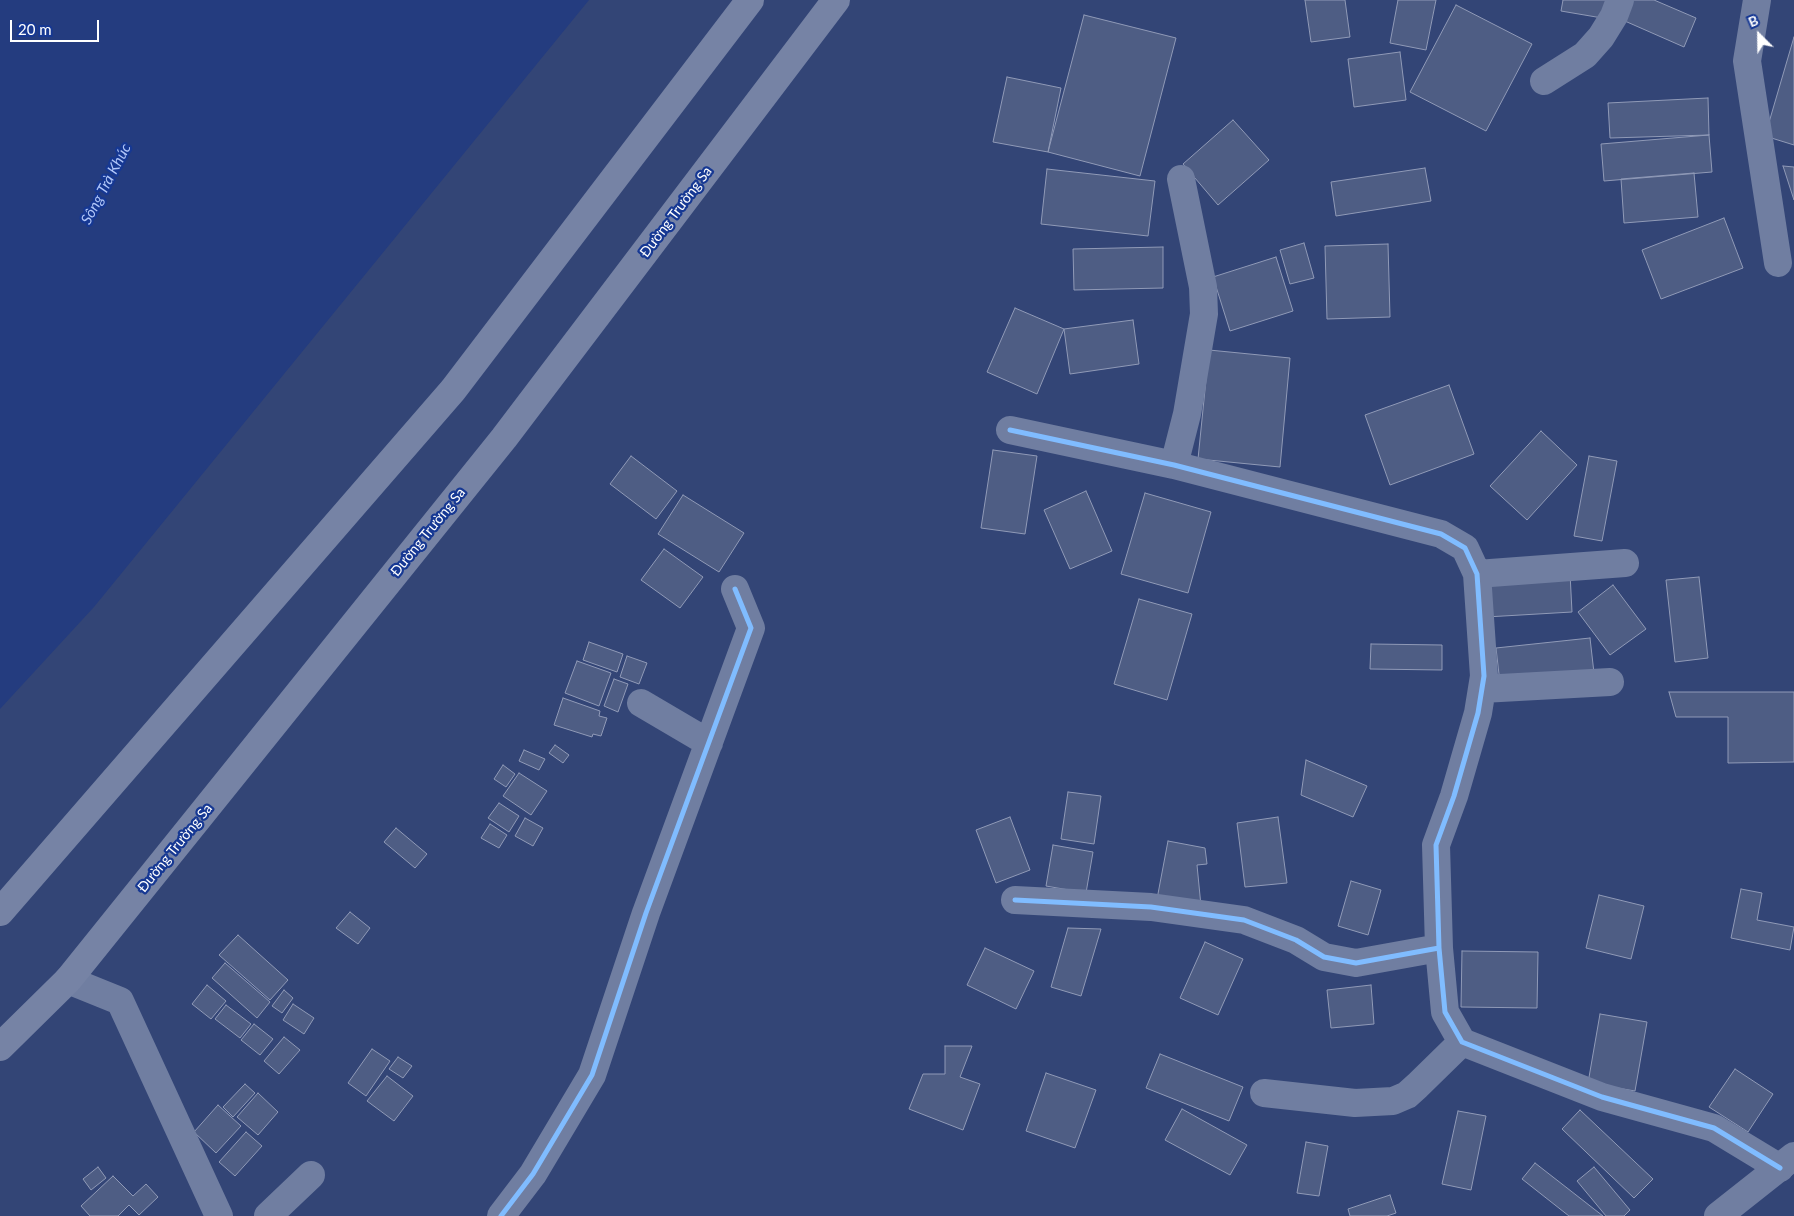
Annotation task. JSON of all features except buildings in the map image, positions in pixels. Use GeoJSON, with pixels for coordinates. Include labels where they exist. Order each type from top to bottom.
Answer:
{"type":"FeatureCollection","features":[{"type":"Feature","properties":{"kind":"main road"},"geometry":{"type":"LineString","coordinates":[[0,912],[453,390],[750,0]]}},
{"type":"Feature","properties":{"kind":"main road","name":"Đường Trường Sa"},"geometry":{"type":"LineString","coordinates":[[0,1047],[68,980],[504,438],[836,0]]}},
{"type":"Feature","properties":{"kind":"street"},"geometry":{"type":"LineString","coordinates":[[1544,81],[1585,55],[1614,16],[1620,0]]}},
{"type":"Feature","properties":{"kind":"street"},"geometry":{"type":"LineString","coordinates":[[1757,0],[1748,61],[1778,263]]}},
{"type":"Feature","properties":{"kind":"street"},"geometry":{"type":"LineString","coordinates":[[1174,465],[1187,414],[1204,314],[1203,287],[1181,179]]}},
{"type":"Feature","properties":{"kind":"street"},"geometry":{"type":"LineString","coordinates":[[1010,430],[1174,465],[1441,534],[1465,548],[1477,574],[1484,676],[1478,713],[1454,796],[1436,845],[1439,948],[1445,1012],[1462,1042],[1602,1097],[1714,1128],[1787,1162],[1718,1216]]}},
{"type":"Feature","properties":{"kind":"street"},"geometry":{"type":"LineString","coordinates":[[1477,574],[1624,563]]}},
{"type":"Feature","properties":{"kind":"street"},"geometry":{"type":"LineString","coordinates":[[501,1216],[533,1174],[592,1076],[646,914],[751,628],[735,589]]}},
{"type":"Feature","properties":{"kind":"street"},"geometry":{"type":"LineString","coordinates":[[1482,689],[1610,682]]}},
{"type":"Feature","properties":{"kind":"street"},"geometry":{"type":"LineString","coordinates":[[641,703],[709,743]]}},
{"type":"Feature","properties":{"kind":"street"},"geometry":{"type":"LineString","coordinates":[[1015,900],[1151,908],[1244,920],[1296,940],[1324,957],[1356,962],[1439,948]]}},
{"type":"Feature","properties":{"kind":"street"},"geometry":{"type":"LineString","coordinates":[[68,980],[120,1001],[219,1216]]}},
{"type":"Feature","properties":{"kind":"street"},"geometry":{"type":"LineString","coordinates":[[1264,1093],[1355,1103],[1393,1102],[1407,1095],[1418,1086],[1462,1042]]}},
{"type":"Feature","properties":{"kind":"street"},"geometry":{"type":"LineString","coordinates":[[268,1216],[312,1175]]}},
{"type":"Feature","properties":{"kind":"water","name":"Sông Trà Khúc"},"geometry":{"type":"Polygon","coordinates":[[[0,0],[589,0],[94,607],[0,709],[0,0]]]}},
{"type":"Feature","properties":{"kind":"cycle path"},"geometry":{"type":"LineString","coordinates":[[1010,430],[1174,465],[1441,534],[1465,548],[1477,574],[1484,676],[1478,713],[1454,796],[1436,845],[1439,948],[1445,1012],[1462,1042],[1602,1097],[1714,1128],[1780,1168]]}},
{"type":"Feature","properties":{"kind":"cycle path"},"geometry":{"type":"LineString","coordinates":[[501,1216],[533,1174],[592,1075],[646,913],[751,628],[735,589]]}},
{"type":"Feature","properties":{"kind":"cycle path"},"geometry":{"type":"LineString","coordinates":[[1015,900],[1151,907],[1244,920],[1296,940],[1324,957],[1356,963],[1439,948]]}}]}
